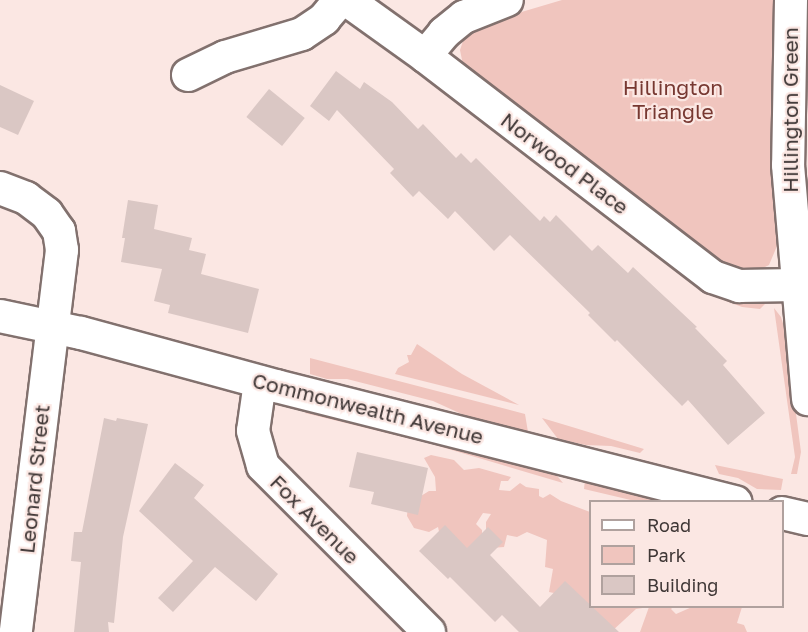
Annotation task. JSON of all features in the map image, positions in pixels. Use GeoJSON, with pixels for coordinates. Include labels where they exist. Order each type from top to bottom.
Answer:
{"type":"FeatureCollection","features":[{"type":"Feature","properties":{"kind":"street"},"geometry":{"type":"LineString","coordinates":[[188,75],[225,57],[302,34],[324,19],[340,0]]}},
{"type":"Feature","properties":{"kind":"street","name":"Norwood Place"},"geometry":{"type":"LineString","coordinates":[[347,0],[425,56],[719,280],[752,287],[796,285]]}},
{"type":"Feature","properties":{"kind":"street"},"geometry":{"type":"LineString","coordinates":[[425,56],[444,33],[464,17],[507,0]]}},
{"type":"Feature","properties":{"kind":"street","name":"Hillington Green"},"geometry":{"type":"LineString","coordinates":[[790,0],[788,144],[796,285],[808,399]]}},
{"type":"Feature","properties":{"kind":"street"},"geometry":{"type":"LineString","coordinates":[[0,188],[35,203],[51,218],[59,231],[62,250],[52,326]]}},
{"type":"Feature","properties":{"kind":"street","name":"Commonwealth Avenue"},"geometry":{"type":"LineString","coordinates":[[0,316],[52,326],[261,382],[732,500]]}},
{"type":"Feature","properties":{"kind":"street","name":"Leonard Street"},"geometry":{"type":"LineString","coordinates":[[16,632],[52,326]]}},
{"type":"Feature","properties":{"kind":"street","name":"Fox Avenue"},"geometry":{"type":"LineString","coordinates":[[261,382],[253,431],[263,466],[429,632]]}},
{"type":"Feature","properties":{"kind":"street"},"geometry":{"type":"LineString","coordinates":[[784,513],[808,519]]}},
{"type":"Feature","properties":{"kind":"green space","name":"Hillington Triangle"},"geometry":{"type":"Polygon","coordinates":[[[562,0],[776,0],[772,132],[777,246],[769,265],[755,272],[735,269],[721,262],[603,169],[523,113],[463,65],[460,50],[463,41],[472,31],[491,21],[562,0]]]}},
{"type":"Feature","properties":{"kind":"green space"},"geometry":{"type":"Polygon","coordinates":[[[624,220],[744,299],[766,303],[760,309],[742,307],[705,293],[617,224],[624,220]]]}},
{"type":"Feature","properties":{"kind":"green space"},"geometry":{"type":"Polygon","coordinates":[[[774,308],[781,317],[785,330],[801,452],[797,474],[791,474],[795,457],[774,308]]]}},
{"type":"Feature","properties":{"kind":"green space"},"geometry":{"type":"Polygon","coordinates":[[[417,344],[462,374],[519,405],[395,374],[398,368],[409,362],[407,355],[411,355],[417,344]]]}},
{"type":"Feature","properties":{"kind":"green space"},"geometry":{"type":"Polygon","coordinates":[[[310,358],[525,414],[528,432],[466,416],[433,401],[347,379],[327,379],[310,374],[310,358]]]}},
{"type":"Feature","properties":{"kind":"green space"},"geometry":{"type":"Polygon","coordinates":[[[307,409],[410,433],[411,439],[305,413],[307,409]]]}},
{"type":"Feature","properties":{"kind":"green space"},"geometry":{"type":"Polygon","coordinates":[[[542,418],[644,449],[640,453],[611,446],[586,445],[558,439],[542,418]]]}},
{"type":"Feature","properties":{"kind":"green space"},"geometry":{"type":"Polygon","coordinates":[[[432,439],[554,472],[563,483],[428,443],[432,439]]]}},
{"type":"Feature","properties":{"kind":"green space"},"geometry":{"type":"Polygon","coordinates":[[[431,455],[454,460],[464,470],[479,468],[511,477],[508,481],[501,481],[499,490],[510,491],[520,483],[526,487],[539,489],[539,496],[543,498],[550,494],[561,501],[589,512],[589,608],[642,608],[636,609],[611,632],[569,596],[549,592],[553,569],[545,567],[547,540],[527,532],[517,537],[507,535],[504,547],[491,548],[486,522],[491,514],[483,513],[476,524],[482,530],[482,543],[463,552],[440,536],[438,527],[429,532],[414,528],[407,516],[408,504],[429,491],[436,491],[435,477],[424,458],[431,455]]]}},
{"type":"Feature","properties":{"kind":"green space"},"geometry":{"type":"Polygon","coordinates":[[[715,465],[783,479],[781,490],[757,489],[738,478],[719,474],[715,465]]]}},
{"type":"Feature","properties":{"kind":"green space"},"geometry":{"type":"Polygon","coordinates":[[[585,479],[670,500],[631,500],[584,489],[585,479]]]}},
{"type":"Feature","properties":{"kind":"green space"},"geometry":{"type":"Polygon","coordinates":[[[649,608],[672,608],[676,614],[690,608],[742,608],[737,623],[744,625],[747,632],[640,632],[649,608]]]}},
{"type":"Feature","properties":{"kind":"building"},"geometry":{"type":"Polygon","coordinates":[[[336,71],[360,89],[364,82],[392,102],[418,129],[423,124],[456,158],[461,153],[471,163],[476,158],[540,221],[544,216],[550,222],[556,215],[592,251],[598,245],[628,273],[633,267],[697,327],[695,328],[727,361],[723,365],[765,413],[728,445],[688,400],[682,406],[617,340],[615,342],[588,315],[590,313],[510,235],[494,251],[455,211],[448,219],[419,191],[413,197],[390,173],[394,169],[337,110],[329,121],[310,106],[336,71]]]}},
{"type":"Feature","properties":{"kind":"building"},"geometry":{"type":"Polygon","coordinates":[[[0,85],[34,101],[18,135],[0,127],[0,85]]]}},
{"type":"Feature","properties":{"kind":"building"},"geometry":{"type":"Polygon","coordinates":[[[269,89],[305,118],[282,146],[246,117],[269,89]]]}},
{"type":"Feature","properties":{"kind":"building"},"geometry":{"type":"Polygon","coordinates":[[[128,200],[158,205],[154,229],[192,238],[189,250],[206,254],[201,274],[259,289],[248,333],[168,313],[170,305],[154,301],[162,269],[121,262],[128,200]]]}},
{"type":"Feature","properties":{"kind":"building"},"geometry":{"type":"Polygon","coordinates":[[[104,418],[148,424],[123,537],[114,623],[108,622],[109,632],[74,632],[81,562],[71,561],[74,532],[82,532],[104,418]]]}},
{"type":"Feature","properties":{"kind":"building"},"geometry":{"type":"Polygon","coordinates":[[[357,452],[428,468],[418,515],[371,504],[374,492],[349,487],[357,452]]]}},
{"type":"Feature","properties":{"kind":"building"},"geometry":{"type":"Polygon","coordinates":[[[175,463],[204,485],[194,498],[278,574],[256,601],[215,567],[173,612],[158,598],[193,561],[139,511],[175,463]]]}},
{"type":"Feature","properties":{"kind":"building"},"geometry":{"type":"Polygon","coordinates":[[[445,525],[467,548],[488,527],[503,542],[490,555],[540,607],[565,581],[589,604],[589,608],[594,608],[619,632],[519,632],[502,615],[495,622],[450,577],[448,579],[419,551],[445,525]]]}}]}
